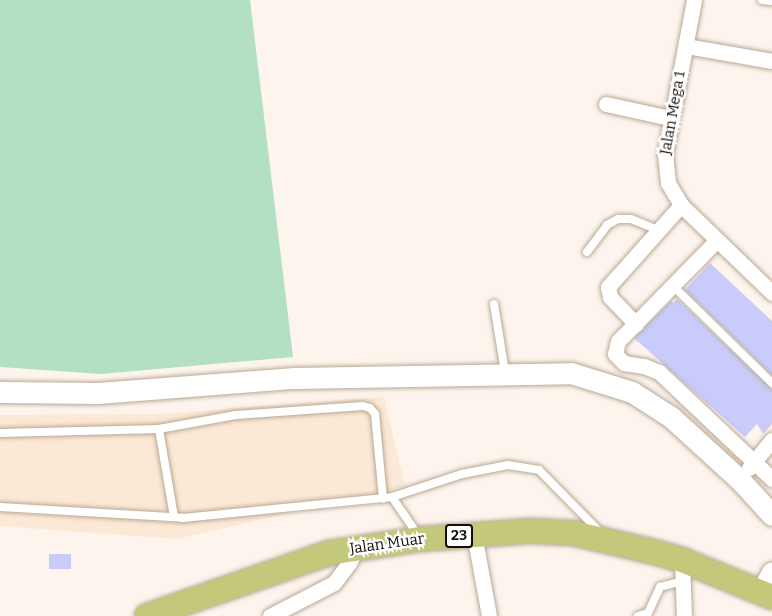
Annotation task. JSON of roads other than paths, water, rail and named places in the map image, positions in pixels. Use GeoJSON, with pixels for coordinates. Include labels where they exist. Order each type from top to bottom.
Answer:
{"type":"FeatureCollection","features":[{"type":"Feature","properties":{"kind":"main road","name":"Jalan Muar"},"geometry":{"type":"LineString","coordinates":[[147,616],[329,553],[421,539],[530,531],[562,532],[609,541],[682,571],[769,587]]}},
{"type":"Feature","properties":{"kind":"street","name":"Jalan Mega 1"},"geometry":{"type":"LineString","coordinates":[[694,0],[670,118],[665,168],[668,183],[681,205],[772,293]]}},
{"type":"Feature","properties":{"kind":"street"},"geometry":{"type":"LineString","coordinates":[[686,46],[772,62]]}},
{"type":"Feature","properties":{"kind":"street"},"geometry":{"type":"LineString","coordinates":[[606,104],[670,118]]}},
{"type":"Feature","properties":{"kind":"street"},"geometry":{"type":"LineString","coordinates":[[636,324],[610,297],[608,287],[681,205]]}},
{"type":"Feature","properties":{"kind":"street"},"geometry":{"type":"LineString","coordinates":[[717,240],[615,347],[618,359],[659,372],[772,479]]}},
{"type":"Feature","properties":{"kind":"street"},"geometry":{"type":"LineString","coordinates":[[0,392],[98,393],[294,378],[572,373],[633,392],[671,417],[740,480],[772,515]]}},
{"type":"Feature","properties":{"kind":"street"},"geometry":{"type":"LineString","coordinates":[[740,480],[772,440]]}},
{"type":"Feature","properties":{"kind":"street"},"geometry":{"type":"LineString","coordinates":[[474,534],[489,616]]}},
{"type":"Feature","properties":{"kind":"street"},"geometry":{"type":"LineString","coordinates":[[270,616],[334,583],[343,573],[356,549]]}},
{"type":"Feature","properties":{"kind":"street"},"geometry":{"type":"LineString","coordinates":[[682,571],[684,616]]}},
{"type":"Feature","properties":{"kind":"lane"},"geometry":{"type":"LineString","coordinates":[[762,0],[772,2]]}},
{"type":"Feature","properties":{"kind":"lane"},"geometry":{"type":"LineString","coordinates":[[588,252],[607,225],[618,219],[631,219],[658,230]]}},
{"type":"Feature","properties":{"kind":"lane"},"geometry":{"type":"LineString","coordinates":[[673,286],[772,383]]}},
{"type":"Feature","properties":{"kind":"lane"},"geometry":{"type":"LineString","coordinates":[[494,304],[506,374]]}},
{"type":"Feature","properties":{"kind":"lane"},"geometry":{"type":"LineString","coordinates":[[0,433],[159,429],[236,415],[370,408],[375,414],[382,499]]}},
{"type":"Feature","properties":{"kind":"lane"},"geometry":{"type":"LineString","coordinates":[[159,429],[174,517]]}},
{"type":"Feature","properties":{"kind":"lane"},"geometry":{"type":"LineString","coordinates":[[0,507],[174,517],[382,499],[462,474],[508,465],[539,470],[609,541]]}},
{"type":"Feature","properties":{"kind":"lane"},"geometry":{"type":"LineString","coordinates":[[392,497],[421,539]]}},
{"type":"Feature","properties":{"kind":"lane"},"geometry":{"type":"LineString","coordinates":[[638,616],[648,613],[660,587],[682,571]]}}]}
